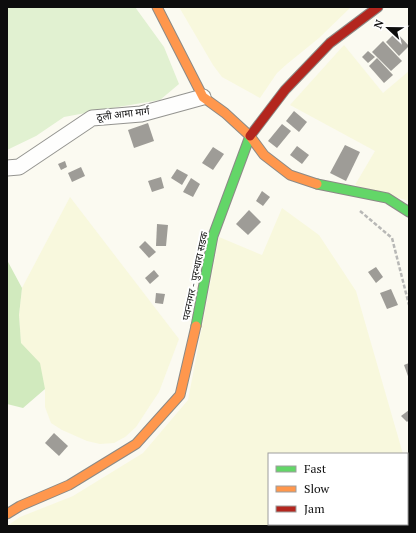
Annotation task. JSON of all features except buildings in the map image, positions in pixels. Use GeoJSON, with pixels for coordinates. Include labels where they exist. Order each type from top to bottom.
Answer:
{"type":"FeatureCollection","features":[{"type":"Feature","properties":{"kind":"street"},"geometry":{"type":"LineString","coordinates":[[156,7],[203,97],[225,113],[250,136],[264,156],[290,174],[318,184],[387,198],[409,212]]}},
{"type":"Feature","properties":{"kind":"street","name":"पवननगर - पुरन्धारा सडक"},"geometry":{"type":"LineString","coordinates":[[7,514],[20,506],[69,485],[136,444],[180,395],[196,326],[213,236],[234,183],[250,136],[285,90],[330,43],[378,7]]}},
{"type":"Feature","properties":{"kind":"street","name":"ठूली आमा मार्ग"},"geometry":{"type":"LineString","coordinates":[[7,168],[19,167],[92,118],[140,114],[203,97]]}},
{"type":"Feature","properties":{"kind":"path"},"geometry":{"type":"LineString","coordinates":[[358,210],[365,214],[392,238],[409,305]]}},
{"type":"Feature","properties":{"kind":"green space"},"geometry":{"type":"Polygon","coordinates":[[[7,7],[135,7],[164,47],[179,84],[160,100],[64,117],[36,136],[7,150],[7,7]]]}},
{"type":"Feature","properties":{"kind":"green space"},"geometry":{"type":"Polygon","coordinates":[[[179,7],[351,7],[319,38],[277,73],[260,98],[222,77],[213,65],[179,7]]]}},
{"type":"Feature","properties":{"kind":"green space"},"geometry":{"type":"Polygon","coordinates":[[[344,45],[383,93],[409,71],[409,201],[355,185],[375,151],[290,105],[344,45]]]}},
{"type":"Feature","properties":{"kind":"green space"},"geometry":{"type":"Polygon","coordinates":[[[70,197],[179,339],[159,392],[136,427],[125,437],[114,443],[100,444],[87,441],[62,430],[51,423],[45,407],[45,389],[21,344],[19,315],[22,288],[70,197]]]}},
{"type":"Feature","properties":{"kind":"green space"},"geometry":{"type":"Polygon","coordinates":[[[282,208],[319,235],[356,291],[403,453],[268,453],[268,525],[408,525],[409,470],[409,526],[7,526],[20,517],[73,496],[143,453],[188,400],[219,237],[262,255],[282,208]]]}},
{"type":"Feature","properties":{"kind":"green space"},"geometry":{"type":"Polygon","coordinates":[[[7,260],[22,288],[19,315],[21,343],[40,363],[45,389],[23,408],[7,404],[7,260]]]}},
{"type":"Feature","properties":{"kind":"traffic: fast"},"geometry":{"type":"LineString","coordinates":[[196,326],[213,236],[250,136]]}},
{"type":"Feature","properties":{"kind":"traffic: fast"},"geometry":{"type":"LineString","coordinates":[[317,184],[387,198],[409,212]]}},
{"type":"Feature","properties":{"kind":"traffic: slow"},"geometry":{"type":"LineString","coordinates":[[157,7],[203,97],[225,113],[250,136],[264,155],[290,175],[317,184]]}},
{"type":"Feature","properties":{"kind":"traffic: slow"},"geometry":{"type":"LineString","coordinates":[[7,514],[20,506],[69,485],[136,444],[180,395],[196,326]]}},
{"type":"Feature","properties":{"kind":"traffic: jam"},"geometry":{"type":"LineString","coordinates":[[250,136],[285,90],[330,43],[378,7]]}}]}
